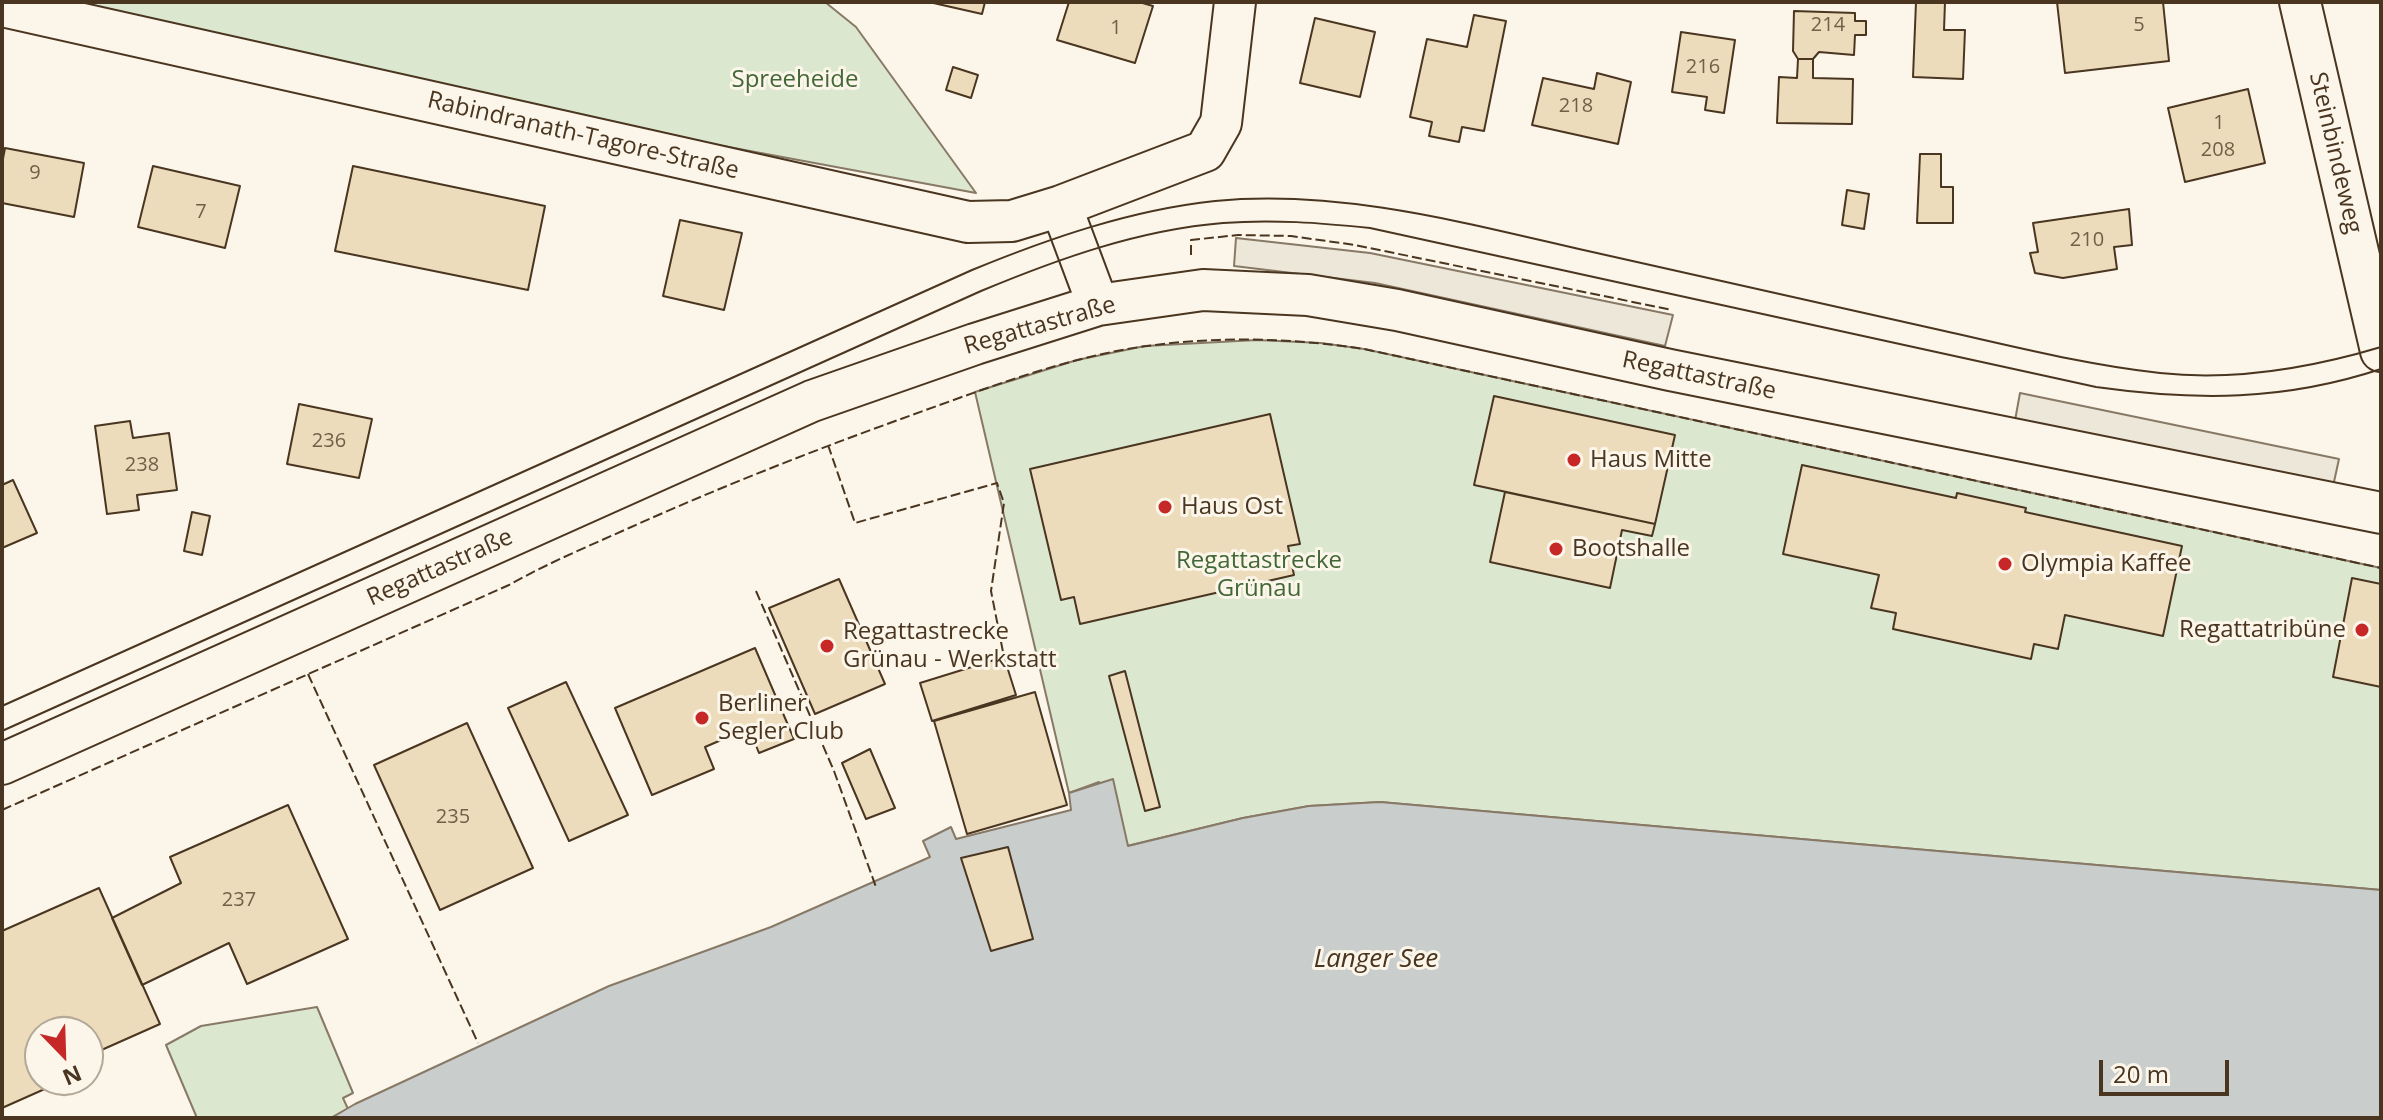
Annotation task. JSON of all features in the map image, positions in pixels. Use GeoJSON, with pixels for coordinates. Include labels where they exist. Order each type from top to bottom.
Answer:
{"type":"FeatureCollection","features":[{"type":"Feature","properties":{"kind":"street","name":"Rabindranath-Tagore-Straße"},"geometry":{"type":"LineString","coordinates":[[2,6],[968,222],[1012,221],[1061,206],[1205,151],[1221,123],[1235,2]]}},
{"type":"Feature","properties":{"kind":"street","name":"Steinbindeweg"},"geometry":{"type":"LineString","coordinates":[[2300,2],[2381,351]]}},
{"type":"Feature","properties":{"kind":"street"},"geometry":{"type":"LineString","coordinates":[[1061,206],[1098,305]]}},
{"type":"Feature","properties":{"kind":"street","name":"Regattastraße"},"geometry":{"type":"LineString","coordinates":[[2,764],[812,401],[1098,305],[1203,290],[1308,295],[1397,310],[1684,373],[2381,513]]}},
{"type":"Feature","properties":{"kind":"green space","name":"Spreeheide"},"geometry":{"type":"Polygon","coordinates":[[[2,2],[825,2],[856,27],[976,193],[2,12],[2,2]]]}},
{"type":"Feature","properties":{"kind":"green space","name":"Regattastrecke Grünau"},"geometry":{"type":"Polygon","coordinates":[[[1257,340],[1364,349],[2381,568],[2381,890],[1380,802],[1309,806],[1243,818],[1127,846],[1099,782],[1069,793],[975,392],[1077,360],[1145,346],[1257,340]]]}},
{"type":"Feature","properties":{"kind":"green space"},"geometry":{"type":"Polygon","coordinates":[[[317,1007],[353,1093],[343,1098],[348,1109],[331,1118],[197,1118],[166,1045],[201,1026],[317,1007]]]}},
{"type":"Feature","properties":{"kind":"shaded area"},"geometry":{"type":"Polygon","coordinates":[[[1236,238],[1370,253],[1673,315],[1665,346],[1375,283],[1234,266],[1236,238]]]}},
{"type":"Feature","properties":{"kind":"shaded area"},"geometry":{"type":"Polygon","coordinates":[[[2020,393],[2339,459],[2332,491],[2014,426],[2020,393]]]}},
{"type":"Feature","properties":{"kind":"water","name":"Langer See"},"geometry":{"type":"Polygon","coordinates":[[[1113,779],[1128,846],[1243,818],[1309,806],[1380,802],[2381,890],[2381,1118],[331,1118],[609,986],[771,927],[930,857],[923,841],[951,827],[956,839],[1071,810],[1069,793],[1113,779]]]}},
{"type":"Feature","properties":{"kind":"building"},"geometry":{"type":"Polygon","coordinates":[[[929,2],[985,2],[982,14],[929,2]]]}},
{"type":"Feature","properties":{"kind":"building"},"geometry":{"type":"Polygon","coordinates":[[[1069,2],[1139,2],[1153,6],[1135,63],[1057,40],[1069,2]]]}},
{"type":"Feature","properties":{"kind":"building"},"geometry":{"type":"Polygon","coordinates":[[[1916,2],[1945,2],[1944,30],[1965,30],[1963,79],[1913,77],[1916,2]]]}},
{"type":"Feature","properties":{"kind":"building"},"geometry":{"type":"Polygon","coordinates":[[[2057,2],[2163,2],[2169,61],[2065,73],[2057,2]]]}},
{"type":"Feature","properties":{"kind":"building"},"geometry":{"type":"Polygon","coordinates":[[[1794,11],[1855,13],[1855,21],[1866,21],[1866,35],[1855,35],[1854,55],[1819,52],[1813,59],[1798,59],[1793,51],[1794,11]]]}},
{"type":"Feature","properties":{"kind":"building"},"geometry":{"type":"Polygon","coordinates":[[[1474,15],[1506,21],[1484,131],[1462,127],[1459,142],[1429,136],[1432,122],[1410,117],[1427,39],[1467,47],[1474,15]]]}},
{"type":"Feature","properties":{"kind":"building"},"geometry":{"type":"Polygon","coordinates":[[[1315,18],[1375,32],[1360,97],[1300,83],[1315,18]]]}},
{"type":"Feature","properties":{"kind":"building"},"geometry":{"type":"Polygon","coordinates":[[[1681,32],[1735,40],[1724,113],[1705,110],[1707,97],[1672,92],[1681,32]]]}},
{"type":"Feature","properties":{"kind":"building"},"geometry":{"type":"Polygon","coordinates":[[[1798,59],[1813,59],[1813,78],[1853,79],[1852,124],[1777,123],[1779,77],[1797,78],[1798,59]]]}},
{"type":"Feature","properties":{"kind":"building"},"geometry":{"type":"Polygon","coordinates":[[[953,67],[978,75],[971,98],[946,90],[953,67]]]}},
{"type":"Feature","properties":{"kind":"building"},"geometry":{"type":"Polygon","coordinates":[[[1597,73],[1631,82],[1618,144],[1532,125],[1543,78],[1594,89],[1597,73]]]}},
{"type":"Feature","properties":{"kind":"building"},"geometry":{"type":"Polygon","coordinates":[[[2248,89],[2265,163],[2185,182],[2168,108],[2248,89]]]}},
{"type":"Feature","properties":{"kind":"building"},"geometry":{"type":"Polygon","coordinates":[[[5,148],[84,163],[74,217],[2,203],[5,148]]]}},
{"type":"Feature","properties":{"kind":"building"},"geometry":{"type":"Polygon","coordinates":[[[1920,154],[1941,154],[1941,187],[1953,187],[1953,223],[1917,223],[1920,154]]]}},
{"type":"Feature","properties":{"kind":"building"},"geometry":{"type":"Polygon","coordinates":[[[153,166],[240,186],[225,248],[138,227],[153,166]]]}},
{"type":"Feature","properties":{"kind":"building"},"geometry":{"type":"Polygon","coordinates":[[[353,166],[545,206],[528,290],[335,251],[353,166]]]}},
{"type":"Feature","properties":{"kind":"building"},"geometry":{"type":"Polygon","coordinates":[[[1847,190],[1869,194],[1864,229],[1842,225],[1847,190]]]}},
{"type":"Feature","properties":{"kind":"building"},"geometry":{"type":"Polygon","coordinates":[[[2129,209],[2132,245],[2114,247],[2117,269],[2063,278],[2035,273],[2030,253],[2038,252],[2033,223],[2129,209]]]}},
{"type":"Feature","properties":{"kind":"building"},"geometry":{"type":"Polygon","coordinates":[[[680,220],[742,233],[724,310],[663,296],[680,220]]]}},
{"type":"Feature","properties":{"kind":"building","name":"Haus Mitte"},"geometry":{"type":"Polygon","coordinates":[[[1494,396],[1675,435],[1655,524],[1474,485],[1494,396]]]}},
{"type":"Feature","properties":{"kind":"building"},"geometry":{"type":"Polygon","coordinates":[[[299,404],[372,419],[359,478],[287,464],[299,404]]]}},
{"type":"Feature","properties":{"kind":"building","name":"Haus Ost"},"geometry":{"type":"Polygon","coordinates":[[[1270,414],[1300,544],[1288,546],[1294,575],[1080,624],[1074,597],[1061,600],[1030,469],[1270,414]]]}},
{"type":"Feature","properties":{"kind":"building"},"geometry":{"type":"Polygon","coordinates":[[[130,421],[133,438],[169,433],[177,490],[137,495],[139,510],[107,514],[95,426],[130,421]]]}},
{"type":"Feature","properties":{"kind":"building","name":"Olympia Kaffee"},"geometry":{"type":"Polygon","coordinates":[[[1802,465],[1956,498],[1957,493],[2026,508],[2025,512],[2182,546],[2163,636],[2065,615],[2058,649],[2034,644],[2031,659],[1893,629],[1896,613],[1871,608],[1879,575],[1783,554],[1802,465]]]}},
{"type":"Feature","properties":{"kind":"building"},"geometry":{"type":"Polygon","coordinates":[[[13,480],[37,533],[2,548],[2,485],[13,480]]]}},
{"type":"Feature","properties":{"kind":"building","name":"Bootshalle"},"geometry":{"type":"Polygon","coordinates":[[[1505,492],[1655,524],[1652,536],[1622,530],[1610,588],[1490,562],[1505,492]]]}},
{"type":"Feature","properties":{"kind":"building"},"geometry":{"type":"Polygon","coordinates":[[[192,512],[210,516],[202,555],[184,551],[192,512]]]}},
{"type":"Feature","properties":{"kind":"building","name":"Regattatribüne"},"geometry":{"type":"Polygon","coordinates":[[[2352,578],[2381,584],[2381,687],[2333,677],[2352,578]]]}},
{"type":"Feature","properties":{"kind":"building","name":"Regattastrecke Grünau - Werkstatt"},"geometry":{"type":"Polygon","coordinates":[[[839,579],[885,684],[815,714],[769,608],[839,579]]]}},
{"type":"Feature","properties":{"kind":"building","name":"Berliner Segler Club"},"geometry":{"type":"Polygon","coordinates":[[[755,648],[794,739],[759,753],[749,728],[705,747],[714,769],[652,795],[615,708],[755,648]]]}},
{"type":"Feature","properties":{"kind":"building"},"geometry":{"type":"Polygon","coordinates":[[[1004,657],[1016,695],[932,721],[920,683],[1004,657]]]}},
{"type":"Feature","properties":{"kind":"building"},"geometry":{"type":"Polygon","coordinates":[[[1125,671],[1160,807],[1145,811],[1109,676],[1125,671]]]}},
{"type":"Feature","properties":{"kind":"building"},"geometry":{"type":"Polygon","coordinates":[[[566,682],[628,815],[569,841],[508,708],[566,682]]]}},
{"type":"Feature","properties":{"kind":"building"},"geometry":{"type":"Polygon","coordinates":[[[1035,692],[1067,805],[967,834],[934,721],[1035,692]]]}},
{"type":"Feature","properties":{"kind":"building"},"geometry":{"type":"Polygon","coordinates":[[[467,723],[533,868],[440,910],[374,765],[467,723]]]}},
{"type":"Feature","properties":{"kind":"building"},"geometry":{"type":"Polygon","coordinates":[[[870,749],[895,808],[866,819],[842,763],[870,749]]]}},
{"type":"Feature","properties":{"kind":"building"},"geometry":{"type":"Polygon","coordinates":[[[288,805],[348,939],[247,984],[229,943],[142,985],[112,918],[181,883],[170,857],[288,805]]]}},
{"type":"Feature","properties":{"kind":"building"},"geometry":{"type":"Polygon","coordinates":[[[1008,847],[1033,939],[991,951],[961,858],[1008,847]]]}},
{"type":"Feature","properties":{"kind":"building"},"geometry":{"type":"Polygon","coordinates":[[[99,888],[160,1024],[104,1049],[104,1016],[24,1016],[24,1096],[29,1096],[2,1108],[2,931],[99,888]]]}},
{"type":"Feature","properties":{"kind":"tram line"},"geometry":{"type":"LineString","coordinates":[[2,706],[972,270],[1091,227],[1184,205],[1261,199],[1307,200],[1399,210],[2049,354],[2160,373],[2215,375],[2272,371],[2381,347]]}},
{"type":"Feature","properties":{"kind":"tram line"},"geometry":{"type":"LineString","coordinates":[[2,731],[981,291],[1099,248],[1191,227],[1278,222],[1370,228],[2096,387],[2133,392],[2205,396],[2275,392],[2345,380],[2381,369]]}},
{"type":"Feature","properties":{"kind":"fence"},"geometry":{"type":"LineString","coordinates":[[1191,255],[1191,240],[1238,235],[1291,236],[1355,245],[1672,310]]}},
{"type":"Feature","properties":{"kind":"fence"},"geometry":{"type":"LineString","coordinates":[[2,810],[509,585],[599,541],[763,471],[1021,377],[1084,358],[1174,343],[1256,340],[1310,342],[1364,349],[2381,568]]}},
{"type":"Feature","properties":{"kind":"fence"},"geometry":{"type":"LineString","coordinates":[[828,445],[855,523],[997,483],[1004,503],[991,591],[1004,657]]}},
{"type":"Feature","properties":{"kind":"fence"},"geometry":{"type":"LineString","coordinates":[[756,591],[834,771],[876,887]]}},
{"type":"Feature","properties":{"kind":"fence"},"geometry":{"type":"LineString","coordinates":[[308,674],[478,1043]]}},
{"type":"Feature","properties":{"kind":"place","name":"Haus Mitte"},"geometry":{"type":"Point","coordinates":[1574,460]}},
{"type":"Feature","properties":{"kind":"place","name":"Haus Ost"},"geometry":{"type":"Point","coordinates":[1165,507]}},
{"type":"Feature","properties":{"kind":"place","name":"Bootshalle"},"geometry":{"type":"Point","coordinates":[1556,549]}},
{"type":"Feature","properties":{"kind":"place","name":"Olympia Kaffee"},"geometry":{"type":"Point","coordinates":[2005,564]}},
{"type":"Feature","properties":{"kind":"place","name":"Regattatribüne"},"geometry":{"type":"Point","coordinates":[2362,630]}},
{"type":"Feature","properties":{"kind":"place","name":"Regattastrecke Grünau - Werkstatt"},"geometry":{"type":"Point","coordinates":[827,646]}},
{"type":"Feature","properties":{"kind":"place","name":"Berliner Segler Club"},"geometry":{"type":"Point","coordinates":[702,718]}}]}
